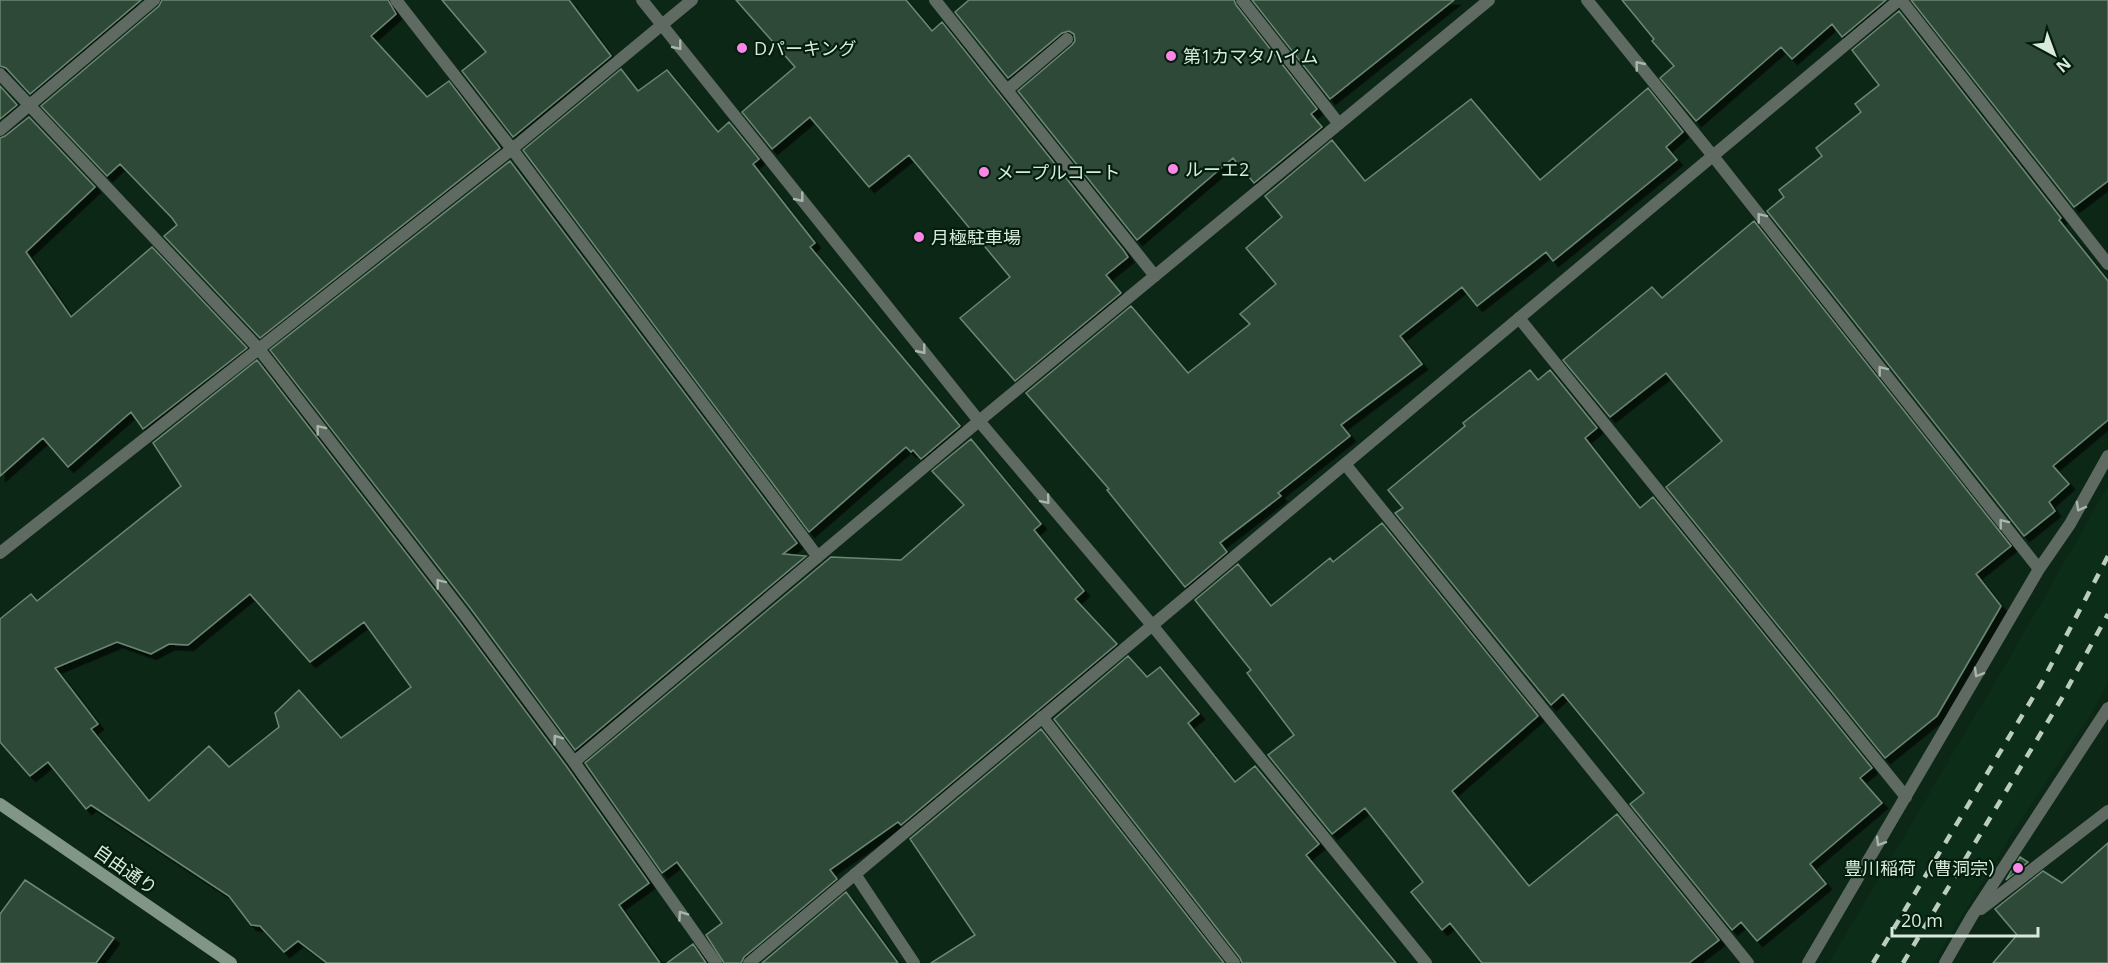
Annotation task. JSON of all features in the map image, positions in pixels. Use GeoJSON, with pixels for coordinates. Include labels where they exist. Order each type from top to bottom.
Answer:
{"type":"FeatureCollection","features":[{"type":"Feature","properties":{"kind":"main road","name":"自由通り"},"geometry":{"type":"LineString","coordinates":[[0,804],[231,963]]}},
{"type":"Feature","properties":{"kind":"street"},"geometry":{"type":"LineString","coordinates":[[0,130],[154,0]]}},
{"type":"Feature","properties":{"kind":"street"},"geometry":{"type":"LineString","coordinates":[[396,0],[512,149],[818,557]]}},
{"type":"Feature","properties":{"kind":"street"},"geometry":{"type":"LineString","coordinates":[[642,0],[980,422],[1152,626],[1425,963]]}},
{"type":"Feature","properties":{"kind":"street"},"geometry":{"type":"LineString","coordinates":[[0,553],[512,149],[692,0]]}},
{"type":"Feature","properties":{"kind":"street"},"geometry":{"type":"LineString","coordinates":[[935,0],[1155,276]]}},
{"type":"Feature","properties":{"kind":"street"},"geometry":{"type":"LineString","coordinates":[[1242,0],[1340,124]]}},
{"type":"Feature","properties":{"kind":"street"},"geometry":{"type":"LineString","coordinates":[[574,762],[1489,0]]}},
{"type":"Feature","properties":{"kind":"street"},"geometry":{"type":"LineString","coordinates":[[1587,0],[2039,569]]}},
{"type":"Feature","properties":{"kind":"street"},"geometry":{"type":"LineString","coordinates":[[748,963],[1900,0],[2108,264]]}},
{"type":"Feature","properties":{"kind":"street"},"geometry":{"type":"LineString","coordinates":[[1007,90],[1067,39]]}},
{"type":"Feature","properties":{"kind":"street"},"geometry":{"type":"LineString","coordinates":[[0,74],[259,350],[457,604],[574,762],[716,963]]}},
{"type":"Feature","properties":{"kind":"street"},"geometry":{"type":"LineString","coordinates":[[1519,318],[1906,797]]}},
{"type":"Feature","properties":{"kind":"street"},"geometry":{"type":"LineString","coordinates":[[1808,963],[2039,569],[2070,524],[2108,456]]}},
{"type":"Feature","properties":{"kind":"street"},"geometry":{"type":"LineString","coordinates":[[1345,464],[1748,963]]}},
{"type":"Feature","properties":{"kind":"street"},"geometry":{"type":"LineString","coordinates":[[1945,963],[1972,916],[2108,708]]}},
{"type":"Feature","properties":{"kind":"street"},"geometry":{"type":"LineString","coordinates":[[1042,717],[1234,963]]}},
{"type":"Feature","properties":{"kind":"street"},"geometry":{"type":"LineString","coordinates":[[1972,916],[2107,814]]}},
{"type":"Feature","properties":{"kind":"street"},"geometry":{"type":"LineString","coordinates":[[855,874],[914,963]]}},
{"type":"Feature","properties":{"kind":"shaded area"},"geometry":{"type":"Polygon","coordinates":[[[2108,486],[2108,684],[2094,709],[2008,840],[1933,963],[1829,963],[2006,664],[2108,486]]]}},
{"type":"Feature","properties":{"kind":"building"},"geometry":{"type":"Polygon","coordinates":[[[0,0],[141,0],[30,94],[6,68],[0,66],[0,0]]]}},
{"type":"Feature","properties":{"kind":"building"},"geometry":{"type":"Polygon","coordinates":[[[162,0],[388,0],[396,14],[371,36],[427,97],[449,81],[500,148],[260,338],[164,236],[177,225],[172,218],[120,164],[107,176],[41,106],[159,6],[162,0]]]}},
{"type":"Feature","properties":{"kind":"building"},"geometry":{"type":"Polygon","coordinates":[[[442,0],[569,0],[611,56],[513,137],[462,71],[486,52],[442,0]]]}},
{"type":"Feature","properties":{"kind":"building"},"geometry":{"type":"Polygon","coordinates":[[[736,0],[906,0],[932,31],[942,22],[1128,257],[1106,275],[1121,293],[1015,381],[960,318],[1010,277],[909,155],[869,187],[810,117],[772,149],[742,112],[795,67],[736,0]]]}},
{"type":"Feature","properties":{"kind":"building"},"geometry":{"type":"Polygon","coordinates":[[[969,0],[1234,0],[1317,109],[1311,114],[1322,127],[1254,183],[1233,158],[1137,240],[1018,91],[1072,45],[1075,41],[1074,34],[1069,31],[1062,33],[1008,78],[955,12],[969,0]]]}},
{"type":"Feature","properties":{"kind":"building"},"geometry":{"type":"Polygon","coordinates":[[[1252,0],[1454,0],[1330,99],[1252,0]]]}},
{"type":"Feature","properties":{"kind":"building"},"geometry":{"type":"Polygon","coordinates":[[[1622,0],[1886,0],[1842,37],[1832,24],[1792,59],[1781,47],[1696,121],[1660,78],[1674,66],[1652,41],[1654,39],[1622,0]]]}},
{"type":"Feature","properties":{"kind":"building"},"geometry":{"type":"Polygon","coordinates":[[[1911,0],[2108,0],[2108,181],[2074,207],[1911,0]]]}},
{"type":"Feature","properties":{"kind":"building"},"geometry":{"type":"Polygon","coordinates":[[[1899,11],[2108,281],[2108,420],[2053,466],[2069,484],[2049,502],[2055,511],[2024,536],[1767,211],[1784,197],[1779,190],[1822,156],[1816,148],[1861,112],[1855,104],[1879,85],[1852,50],[1899,11]]]}},
{"type":"Feature","properties":{"kind":"building"},"geometry":{"type":"Polygon","coordinates":[[[621,69],[638,91],[667,70],[718,132],[729,122],[759,159],[753,164],[815,243],[810,247],[960,426],[921,459],[913,450],[911,452],[906,447],[809,532],[523,150],[621,69]]]}},
{"type":"Feature","properties":{"kind":"building"},"geometry":{"type":"Polygon","coordinates":[[[0,86],[17,105],[0,119],[0,86]]]}},
{"type":"Feature","properties":{"kind":"building"},"geometry":{"type":"Polygon","coordinates":[[[1648,88],[1683,132],[1666,147],[1677,160],[1553,261],[1546,252],[1477,306],[1462,287],[1400,336],[1422,364],[1341,425],[1350,436],[1278,493],[1281,496],[1220,543],[1227,552],[1185,587],[1107,490],[1109,489],[1026,393],[1131,306],[1188,373],[1250,324],[1240,314],[1276,284],[1246,248],[1282,217],[1265,196],[1332,140],[1365,181],[1471,99],[1540,180],[1648,88]]]}},
{"type":"Feature","properties":{"kind":"building"},"geometry":{"type":"Polygon","coordinates":[[[29,117],[95,187],[26,252],[71,317],[152,247],[247,348],[143,429],[131,412],[68,467],[43,438],[0,476],[0,138],[29,117]]]}},
{"type":"Feature","properties":{"kind":"building"},"geometry":{"type":"Polygon","coordinates":[[[510,161],[797,543],[783,554],[806,556],[575,750],[471,609],[270,350],[510,161]]]}},
{"type":"Feature","properties":{"kind":"building"},"geometry":{"type":"Polygon","coordinates":[[[1754,221],[2011,546],[1976,574],[2001,606],[1937,716],[1885,758],[1666,487],[1722,441],[1666,373],[1610,417],[1563,360],[1652,287],[1662,298],[1754,221]]]}},
{"type":"Feature","properties":{"kind":"building"},"geometry":{"type":"Polygon","coordinates":[[[257,360],[457,619],[567,767],[649,883],[619,905],[660,963],[327,963],[298,941],[284,952],[260,926],[251,925],[229,896],[91,805],[86,809],[48,762],[30,776],[0,742],[0,619],[31,594],[37,601],[181,486],[153,443],[257,360]],[[250,594],[188,645],[169,644],[151,654],[117,642],[55,668],[98,724],[91,729],[149,801],[209,746],[229,767],[279,727],[275,713],[299,690],[341,738],[411,687],[364,622],[310,662],[250,594]]]}},
{"type":"Feature","properties":{"kind":"building"},"geometry":{"type":"Polygon","coordinates":[[[1530,370],[1538,380],[1550,370],[1597,428],[1585,438],[1640,508],[1653,497],[1872,768],[1860,778],[1882,803],[1810,864],[1826,884],[1757,941],[1741,922],[1732,930],[1630,804],[1644,793],[1563,694],[1551,705],[1395,513],[1403,508],[1388,490],[1465,426],[1463,423],[1530,370]]]}},
{"type":"Feature","properties":{"kind":"building"},"geometry":{"type":"Polygon","coordinates":[[[971,439],[1041,524],[1034,530],[1084,591],[1075,599],[1117,644],[901,825],[898,822],[830,870],[837,879],[744,957],[741,963],[724,963],[706,935],[722,923],[677,862],[662,873],[585,763],[831,557],[901,560],[964,505],[932,471],[971,439]]]}},
{"type":"Feature","properties":{"kind":"building"},"geometry":{"type":"Polygon","coordinates":[[[1382,523],[1538,716],[1452,791],[1529,886],[1617,814],[1719,940],[1689,963],[1482,963],[1450,923],[1442,930],[1411,892],[1423,882],[1365,808],[1332,834],[1268,755],[1294,735],[1247,673],[1251,670],[1195,600],[1238,564],[1271,606],[1330,558],[1333,562],[1382,523]]]}},
{"type":"Feature","properties":{"kind":"building"},"geometry":{"type":"Polygon","coordinates":[[[1128,656],[1147,677],[1160,667],[1199,714],[1188,723],[1235,782],[1255,766],[1319,844],[1306,855],[1396,963],[1242,963],[1054,719],[1128,656]]]}},
{"type":"Feature","properties":{"kind":"building"},"geometry":{"type":"Polygon","coordinates":[[[1041,729],[1224,963],[931,963],[975,935],[910,839],[1041,729]]]}},
{"type":"Feature","properties":{"kind":"building"},"geometry":{"type":"Polygon","coordinates":[[[2108,843],[2108,963],[1993,963],[2017,935],[1995,909],[2043,871],[2062,883],[2108,843]]]}},
{"type":"Feature","properties":{"kind":"building"},"geometry":{"type":"Polygon","coordinates":[[[2020,857],[2028,862],[2006,880],[2020,857]]]}},
{"type":"Feature","properties":{"kind":"building"},"geometry":{"type":"Polygon","coordinates":[[[25,880],[114,938],[96,963],[0,963],[0,914],[25,880]]]}},
{"type":"Feature","properties":{"kind":"building"},"geometry":{"type":"Polygon","coordinates":[[[846,892],[898,963],[762,963],[846,892]]]}},
{"type":"Feature","properties":{"kind":"building"},"geometry":{"type":"Polygon","coordinates":[[[693,944],[706,963],[667,963],[693,944]]]}},
{"type":"Feature","properties":{"kind":"railway"},"geometry":{"type":"LineString","coordinates":[[1873,963],[2041,684],[2108,556]]}},
{"type":"Feature","properties":{"kind":"railway"},"geometry":{"type":"LineString","coordinates":[[1903,963],[2062,698],[2108,614]]}},
{"type":"Feature","properties":{"kind":"place","name":"Dパーキング"},"geometry":{"type":"Point","coordinates":[742,48]}},
{"type":"Feature","properties":{"kind":"place","name":"第1カマタハイム"},"geometry":{"type":"Point","coordinates":[1171,56]}},
{"type":"Feature","properties":{"kind":"place","name":"ルーエ2"},"geometry":{"type":"Point","coordinates":[1173,169]}},
{"type":"Feature","properties":{"kind":"place","name":"メープルコート"},"geometry":{"type":"Point","coordinates":[984,172]}},
{"type":"Feature","properties":{"kind":"place","name":"月極駐車場"},"geometry":{"type":"Point","coordinates":[919,237]}},
{"type":"Feature","properties":{"kind":"place","name":"豊川稲荷（曹洞宗）"},"geometry":{"type":"Point","coordinates":[2018,868]}}]}
